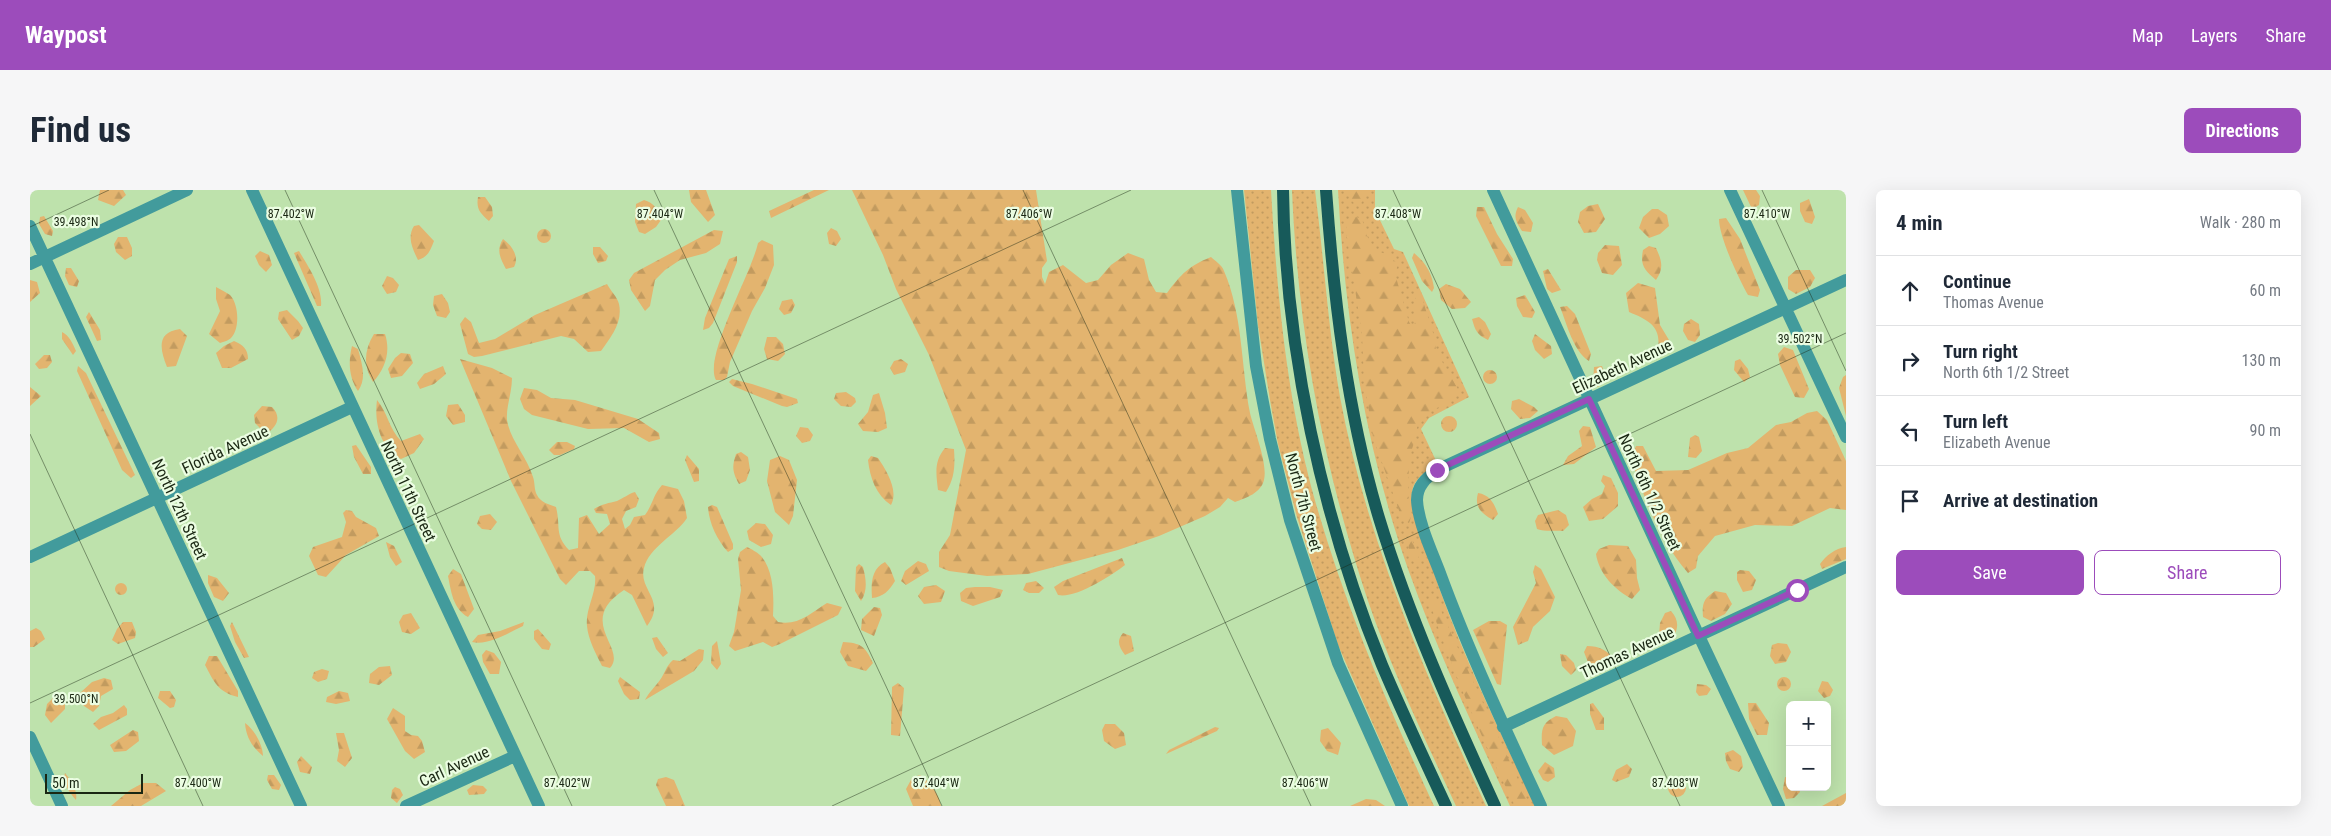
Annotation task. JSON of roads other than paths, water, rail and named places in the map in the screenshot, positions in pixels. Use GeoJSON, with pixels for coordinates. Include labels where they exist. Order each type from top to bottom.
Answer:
{"type":"FeatureCollection","features":[{"type":"Feature","properties":{"kind":"main road"},"geometry":{"type":"LineString","coordinates":[[1283,190],[1289,294],[1302,381],[1321,474],[1339,540],[1375,646],[1446,806]]}},
{"type":"Feature","properties":{"kind":"main road"},"geometry":{"type":"LineString","coordinates":[[1326,190],[1335,300],[1346,377],[1361,450],[1379,518],[1402,588],[1427,651],[1495,806]]}},
{"type":"Feature","properties":{"kind":"street"},"geometry":{"type":"LineString","coordinates":[[30,264],[187,190]]}},
{"type":"Feature","properties":{"kind":"street","name":"North 11th Street"},"geometry":{"type":"LineString","coordinates":[[252,190],[539,806]]}},
{"type":"Feature","properties":{"kind":"street","name":"North 7th Street"},"geometry":{"type":"LineString","coordinates":[[1237,190],[1256,366],[1270,439],[1290,520],[1338,663],[1402,806]]}},
{"type":"Feature","properties":{"kind":"street","name":"North 6th 1/2 Street"},"geometry":{"type":"LineString","coordinates":[[1493,190],[1698,636],[1779,806]]}},
{"type":"Feature","properties":{"kind":"street"},"geometry":{"type":"LineString","coordinates":[[1730,190],[1846,437]]}},
{"type":"Feature","properties":{"kind":"street","name":"North 12th Street"},"geometry":{"type":"LineString","coordinates":[[30,226],[301,806]]}},
{"type":"Feature","properties":{"kind":"street","name":"Elizabeth Avenue"},"geometry":{"type":"LineString","coordinates":[[1503,727],[1468,647],[1427,537],[1417,502],[1418,490],[1427,477],[1437,470],[1846,280]]}},
{"type":"Feature","properties":{"kind":"street","name":"Florida Avenue"},"geometry":{"type":"LineString","coordinates":[[30,557],[352,407]]}},
{"type":"Feature","properties":{"kind":"street","name":"Thomas Avenue"},"geometry":{"type":"LineString","coordinates":[[1503,727],[1846,567]]}},
{"type":"Feature","properties":{"kind":"street"},"geometry":{"type":"LineString","coordinates":[[1503,727],[1541,806]]}},
{"type":"Feature","properties":{"kind":"street"},"geometry":{"type":"LineString","coordinates":[[30,737],[62,806]]}},
{"type":"Feature","properties":{"kind":"street","name":"Carl Avenue"},"geometry":{"type":"LineString","coordinates":[[406,806],[515,756]]}}]}
